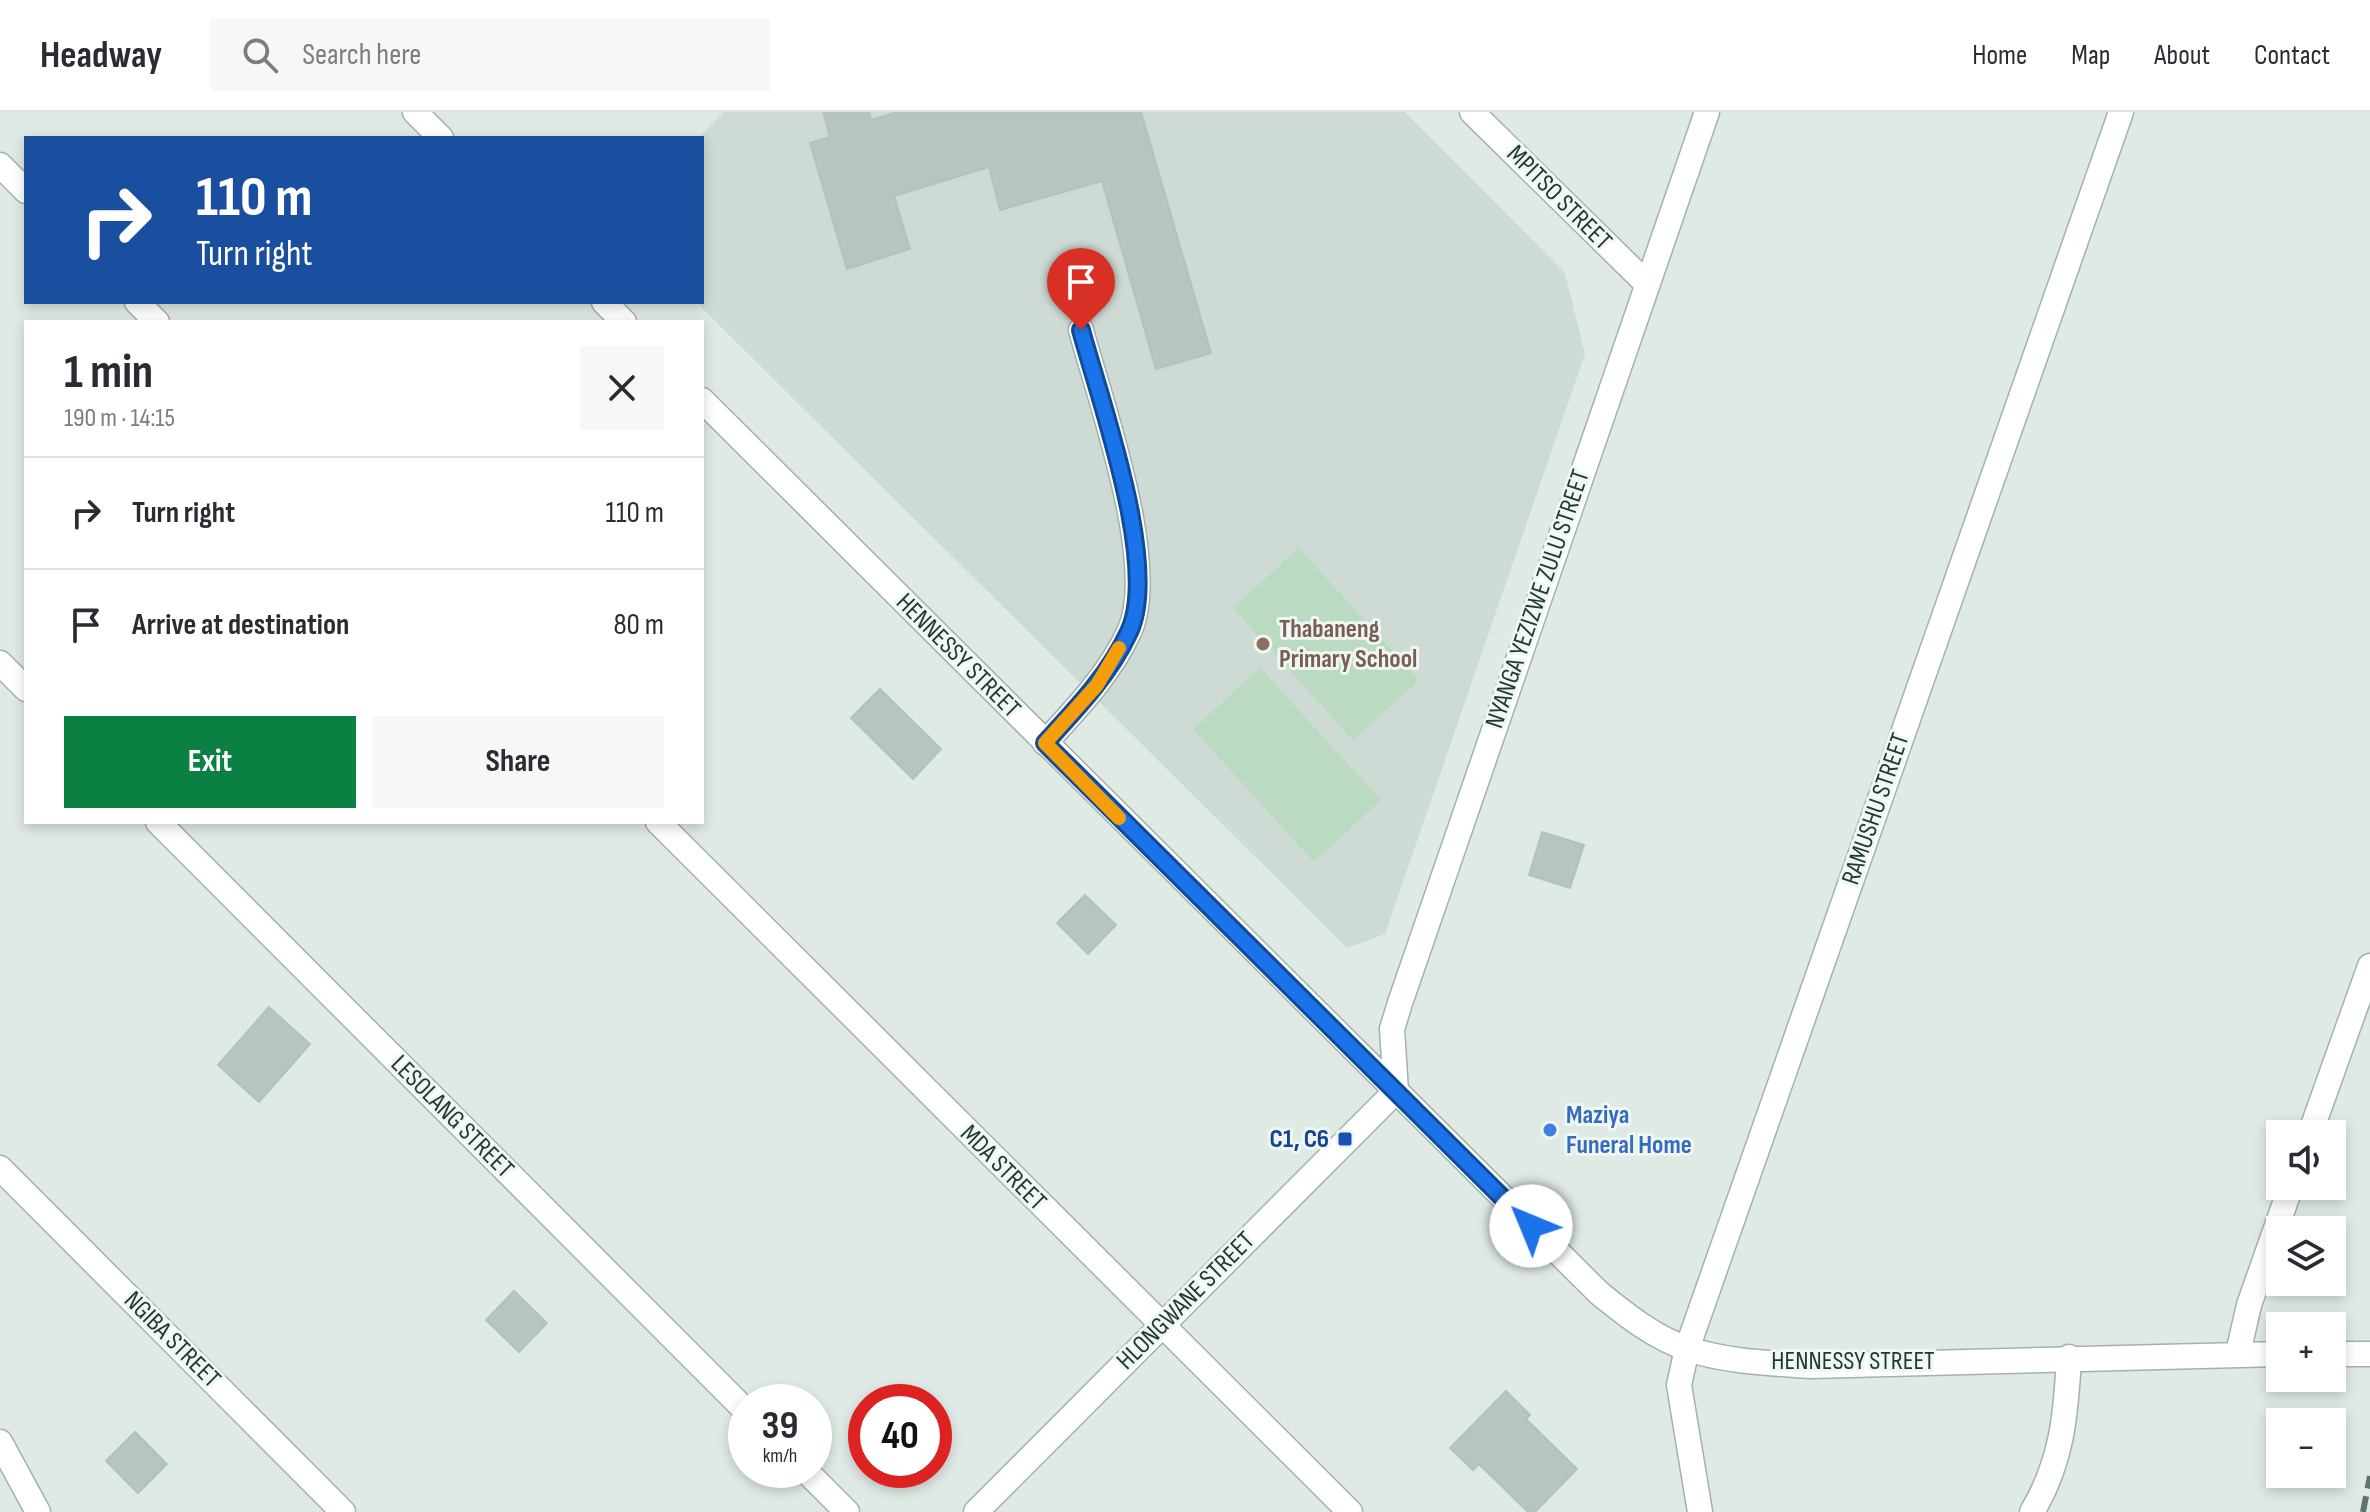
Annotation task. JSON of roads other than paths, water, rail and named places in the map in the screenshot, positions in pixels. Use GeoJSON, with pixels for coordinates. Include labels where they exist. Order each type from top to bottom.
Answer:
{"type":"FeatureCollection","features":[{"type":"Feature","properties":{"kind":"street"},"geometry":{"type":"LineString","coordinates":[[415,112],[439,136]]}},
{"type":"Feature","properties":{"kind":"street","name":"MPITSO STREET"},"geometry":{"type":"LineString","coordinates":[[1472,112],[1647,284]]}},
{"type":"Feature","properties":{"kind":"street","name":"NYANGA YEZIZWE ZULU STREET"},"geometry":{"type":"LineString","coordinates":[[1396,1091],[1392,1029],[1400,1003],[1707,112]]}},
{"type":"Feature","properties":{"kind":"street","name":"RAMUSHU STREET"},"geometry":{"type":"LineString","coordinates":[[1700,1512],[1679,1385],[1687,1349],[2121,112]]}},
{"type":"Feature","properties":{"kind":"street"},"geometry":{"type":"LineString","coordinates":[[0,165],[24,189]]}},
{"type":"Feature","properties":{"kind":"street"},"geometry":{"type":"LineString","coordinates":[[139,304],[155,320]]}},
{"type":"Feature","properties":{"kind":"street"},"geometry":{"type":"LineString","coordinates":[[606,304],[622,320]]}},
{"type":"Feature","properties":{"kind":"street"},"geometry":{"type":"LineString","coordinates":[[1045,743],[1097,685],[1130,630],[1139,583],[1130,513],[1081,330]]}},
{"type":"Feature","properties":{"kind":"street","name":"HENNESSY STREET"},"geometry":{"type":"LineString","coordinates":[[704,402],[1599,1293],[1638,1324],[1687,1349],[1741,1360],[1811,1366],[2266,1354]]}},
{"type":"Feature","properties":{"kind":"street"},"geometry":{"type":"LineString","coordinates":[[0,663],[24,687]]}},
{"type":"Feature","properties":{"kind":"street","name":"LESOLANG STREET"},"geometry":{"type":"LineString","coordinates":[[160,824],[728,1393]]}},
{"type":"Feature","properties":{"kind":"street","name":"MDA STREET"},"geometry":{"type":"LineString","coordinates":[[660,824],[1350,1512]]}},
{"type":"Feature","properties":{"kind":"street"},"geometry":{"type":"LineString","coordinates":[[2315,1120],[2370,966]]}},
{"type":"Feature","properties":{"kind":"street","name":"HLONGWANE STREET"},"geometry":{"type":"LineString","coordinates":[[976,1512],[1396,1091]]}},
{"type":"Feature","properties":{"kind":"street","name":"NGIBA STREET"},"geometry":{"type":"LineString","coordinates":[[0,1168],[343,1512]]}},
{"type":"Feature","properties":{"kind":"street"},"geometry":{"type":"LineString","coordinates":[[2238,1353],[2249,1305],[2286,1200]]}},
{"type":"Feature","properties":{"kind":"street"},"geometry":{"type":"LineString","coordinates":[[2346,1354],[2370,1354]]}},
{"type":"Feature","properties":{"kind":"street"},"geometry":{"type":"LineString","coordinates":[[2032,1512],[2058,1458],[2066,1426],[2069,1357]]}},
{"type":"Feature","properties":{"kind":"street"},"geometry":{"type":"LineString","coordinates":[[0,1442],[38,1512]]}},
{"type":"Feature","properties":{"kind":"street"},"geometry":{"type":"LineString","coordinates":[[823,1488],[847,1512]]}},
{"type":"Feature","properties":{"kind":"railway"},"geometry":{"type":"LineString","coordinates":[[2363,1512],[2370,1476]]}},
{"type":"Feature","properties":{"kind":"place","name":"Thabaneng Primary School"},"geometry":{"type":"Point","coordinates":[1263,644]}},
{"type":"Feature","properties":{"kind":"place","name":"Maziya Funeral Home"},"geometry":{"type":"Point","coordinates":[1550,1130]}},
{"type":"Feature","properties":{"kind":"place","name":"C1, C6"},"geometry":{"type":"Point","coordinates":[1345,1139]}}]}
